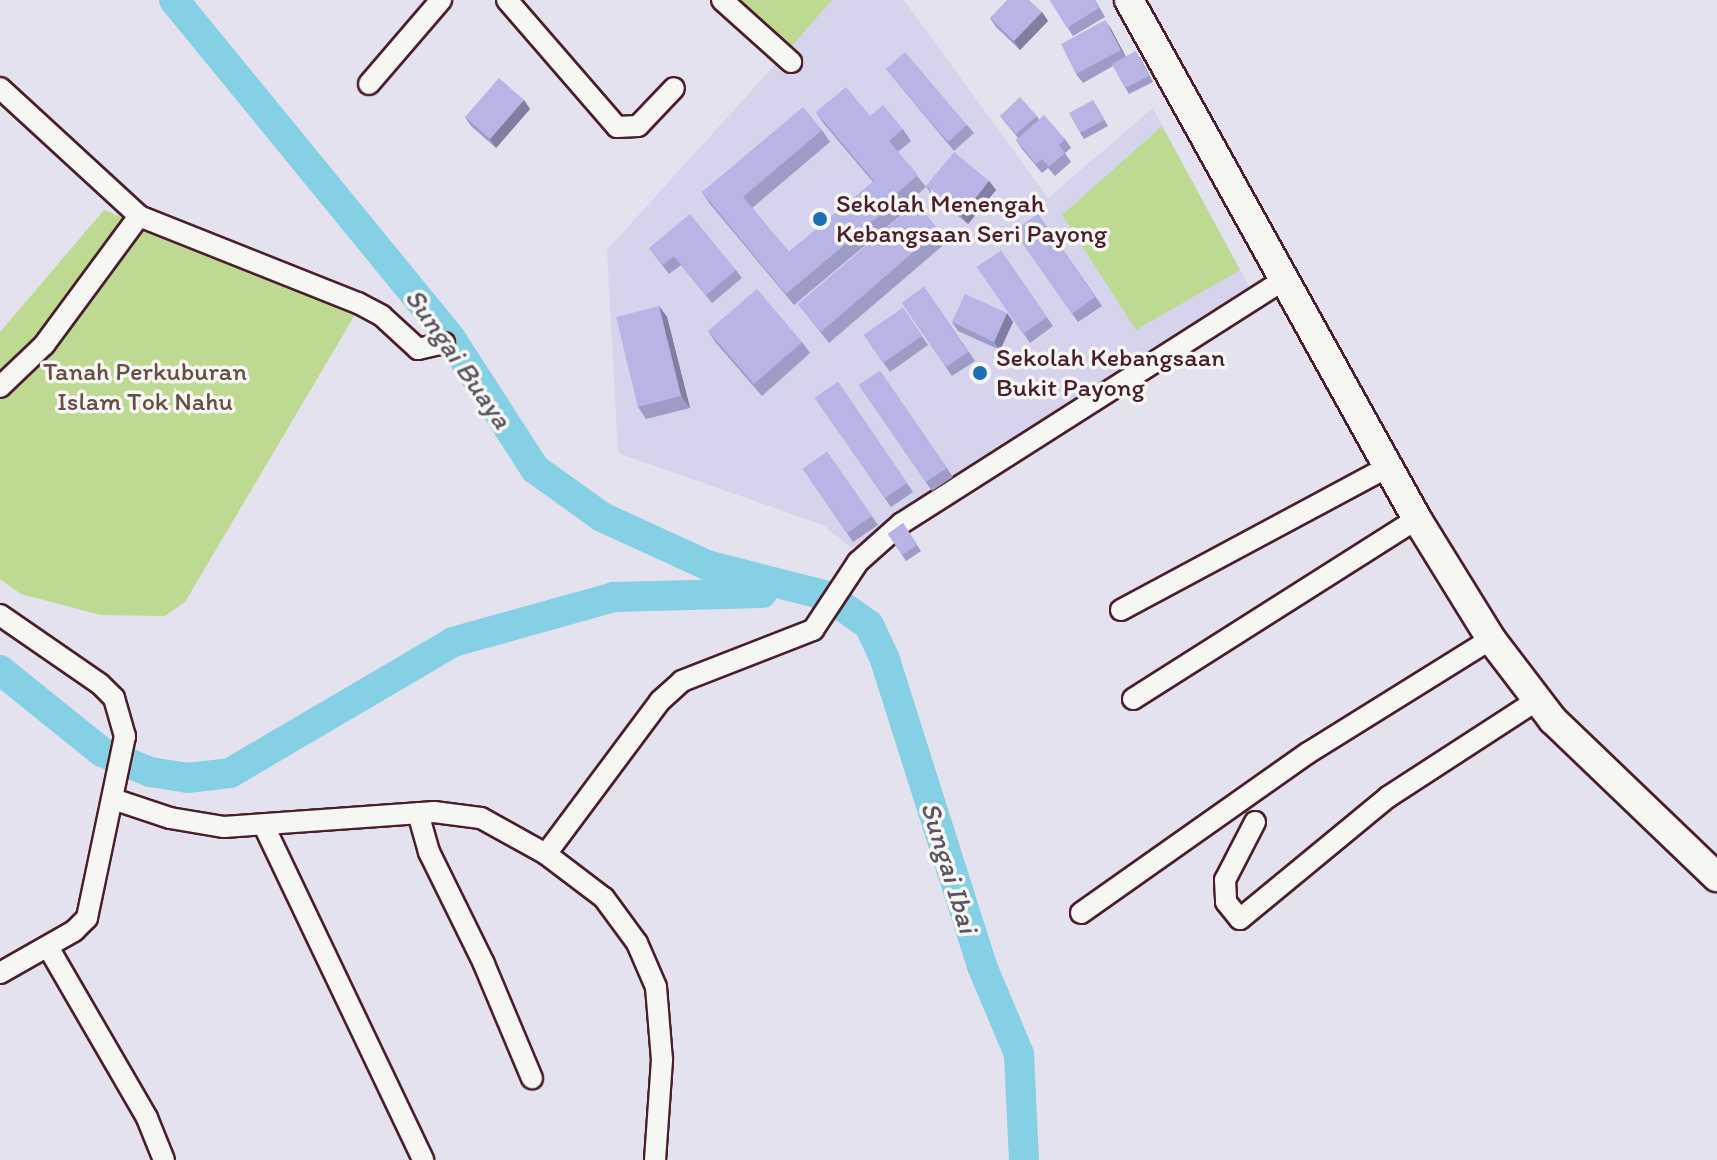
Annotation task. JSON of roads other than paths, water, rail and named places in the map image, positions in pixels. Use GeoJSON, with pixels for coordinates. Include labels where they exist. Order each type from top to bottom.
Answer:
{"type":"FeatureCollection","features":[{"type":"Feature","properties":{"kind":"main road"},"geometry":{"type":"LineString","coordinates":[[1129,0],[1417,519],[1491,639],[1536,701],[1717,877]]}},
{"type":"Feature","properties":{"kind":"street"},"geometry":{"type":"LineString","coordinates":[[369,84],[441,0]]}},
{"type":"Feature","properties":{"kind":"street"},"geometry":{"type":"LineString","coordinates":[[507,0],[617,127],[638,126],[674,88]]}},
{"type":"Feature","properties":{"kind":"street"},"geometry":{"type":"LineString","coordinates":[[722,0],[791,62]]}},
{"type":"Feature","properties":{"kind":"street"},"geometry":{"type":"LineString","coordinates":[[0,88],[139,216],[348,298],[382,316],[418,349],[444,343]]}},
{"type":"Feature","properties":{"kind":"street"},"geometry":{"type":"LineString","coordinates":[[0,387],[44,345],[139,216]]}},
{"type":"Feature","properties":{"kind":"street"},"geometry":{"type":"LineString","coordinates":[[546,854],[660,701],[682,681],[805,634],[819,623],[849,575],[902,523],[1283,280]]}},
{"type":"Feature","properties":{"kind":"street"},"geometry":{"type":"LineString","coordinates":[[1121,610],[1388,467]]}},
{"type":"Feature","properties":{"kind":"street"},"geometry":{"type":"LineString","coordinates":[[1133,699],[1417,519]]}},
{"type":"Feature","properties":{"kind":"street"},"geometry":{"type":"LineString","coordinates":[[0,615],[100,684],[114,698],[125,736],[87,918],[48,947],[0,973]]}},
{"type":"Feature","properties":{"kind":"street"},"geometry":{"type":"LineString","coordinates":[[1081,913],[1308,753],[1491,639]]}},
{"type":"Feature","properties":{"kind":"street"},"geometry":{"type":"LineString","coordinates":[[1255,822],[1225,880],[1226,902],[1240,919],[1344,830],[1536,701]]}},
{"type":"Feature","properties":{"kind":"street"},"geometry":{"type":"LineString","coordinates":[[114,793],[170,818],[264,826],[418,813],[481,818],[546,854],[604,898],[637,943],[656,987],[662,1060],[655,1160]]}},
{"type":"Feature","properties":{"kind":"street"},"geometry":{"type":"LineString","coordinates":[[418,813],[429,852],[484,964],[532,1078]]}},
{"type":"Feature","properties":{"kind":"street"},"geometry":{"type":"LineString","coordinates":[[264,826],[423,1160]]}},
{"type":"Feature","properties":{"kind":"street"},"geometry":{"type":"LineString","coordinates":[[48,947],[147,1118],[164,1160]]}},
{"type":"Feature","properties":{"kind":"waterway","name":"Sungai Buaya"},"geometry":{"type":"LineString","coordinates":[[174,0],[451,339],[535,469],[602,517],[707,565],[828,596],[869,625],[885,660],[982,966],[1019,1054],[1024,1160]]}},
{"type":"Feature","properties":{"kind":"waterway"},"geometry":{"type":"LineString","coordinates":[[0,670],[102,752],[150,772],[187,778],[230,773],[453,642],[614,597],[762,593]]}},
{"type":"Feature","properties":{"kind":"place","name":"Sekolah Menengah Kebangsaan Seri Payong"},"geometry":{"type":"Point","coordinates":[820,219]}},
{"type":"Feature","properties":{"kind":"place","name":"Sekolah Kebangsaan Bukit Payong"},"geometry":{"type":"Point","coordinates":[980,373]}},
{"type":"Feature","properties":{"kind":"park label","name":"Tanah Perkuburan Islam Tok Nahu"},"geometry":{"type":"Point","coordinates":[145,387]}},
{"type":"Feature","properties":{"kind":"water label","name":"Sungai Ibai"},"geometry":{"type":"Point","coordinates":[950,867]}}]}
